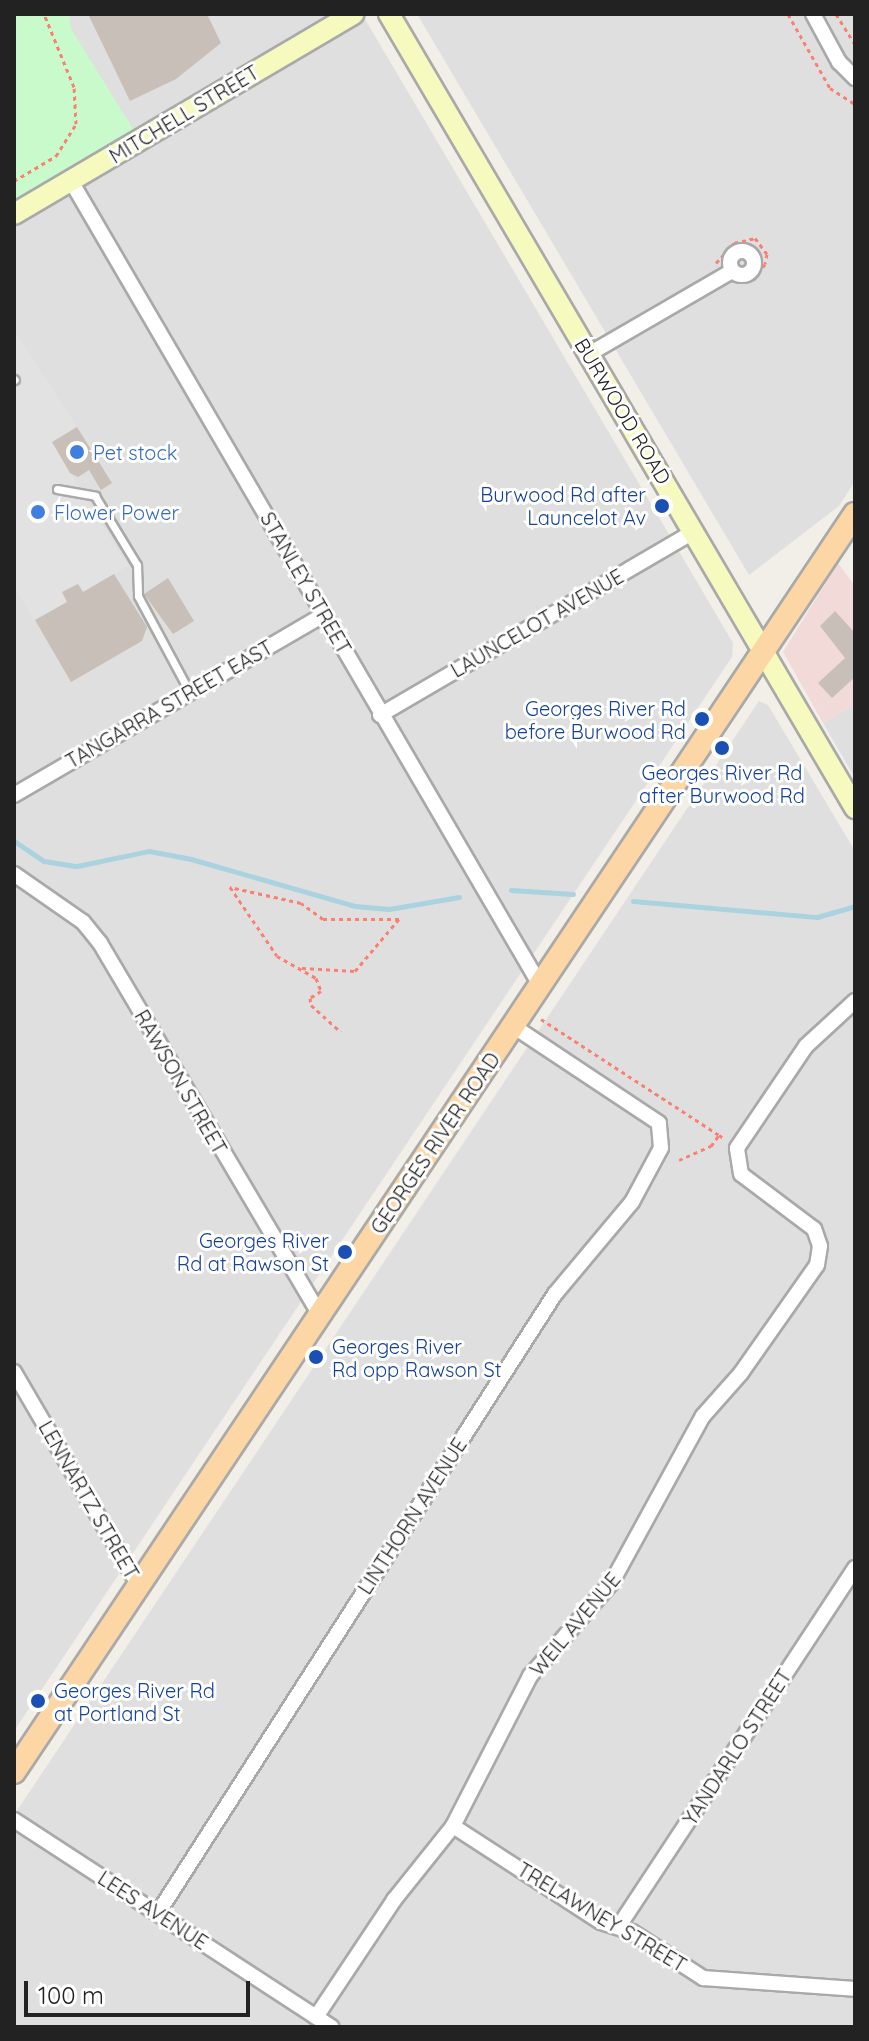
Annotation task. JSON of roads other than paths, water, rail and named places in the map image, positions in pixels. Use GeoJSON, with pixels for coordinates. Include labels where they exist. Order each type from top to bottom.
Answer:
{"type":"FeatureCollection","features":[{"type":"Feature","properties":{"kind":"main road","name":"MITCHELL STREET"},"geometry":{"type":"LineString","coordinates":[[14,214],[354,14]]}},
{"type":"Feature","properties":{"kind":"main road","name":"BURWOOD ROAD"},"geometry":{"type":"LineString","coordinates":[[389,14],[855,808]]}},
{"type":"Feature","properties":{"kind":"main road","name":"GEORGES RIVER ROAD"},"geometry":{"type":"LineString","coordinates":[[14,1772],[855,514]]}},
{"type":"Feature","properties":{"kind":"street"},"geometry":{"type":"LineString","coordinates":[[813,14],[839,62],[855,78]]}},
{"type":"Feature","properties":{"kind":"street","name":"STANLEY STREET"},"geometry":{"type":"LineString","coordinates":[[71,181],[540,985]]}},
{"type":"Feature","properties":{"kind":"street"},"geometry":{"type":"LineString","coordinates":[[589,354],[732,271]]}},
{"type":"Feature","properties":{"kind":"street","name":"LAUNCELOT AVENUE"},"geometry":{"type":"LineString","coordinates":[[380,715],[695,531]]}},
{"type":"Feature","properties":{"kind":"street","name":"TANGARRA STREET EAST"},"geometry":{"type":"LineString","coordinates":[[14,795],[325,614]]}},
{"type":"Feature","properties":{"kind":"street","name":"RAWSON STREET"},"geometry":{"type":"LineString","coordinates":[[14,874],[83,922],[100,943],[320,1315]]}},
{"type":"Feature","properties":{"kind":"street","name":"WEIL AVENUE"},"geometry":{"type":"LineString","coordinates":[[316,2017],[394,1900],[453,1826],[530,1676],[612,1582],[703,1416],[777,1325],[817,1265],[820,1246],[814,1229],[741,1174],[737,1148],[806,1046],[855,1001]]}},
{"type":"Feature","properties":{"kind":"street","name":"LINTHORN AVENUE"},"geometry":{"type":"LineString","coordinates":[[158,1913],[555,1294],[601,1243],[647,1178],[664,1137],[659,1123],[513,1026]]}},
{"type":"Feature","properties":{"kind":"street","name":"LENNARTZ STREET"},"geometry":{"type":"LineString","coordinates":[[14,1372],[139,1586]]}},
{"type":"Feature","properties":{"kind":"street","name":"YANDARLO STREET"},"geometry":{"type":"LineString","coordinates":[[619,1926],[855,1568]]}},
{"type":"Feature","properties":{"kind":"street","name":"LEES AVENUE"},"geometry":{"type":"LineString","coordinates":[[14,1820],[331,2027]]}},
{"type":"Feature","properties":{"kind":"street","name":"TRELAWNEY STREET"},"geometry":{"type":"LineString","coordinates":[[453,1826],[601,1922],[619,1926],[703,1978],[855,1989]]}},
{"type":"Feature","properties":{"kind":"lane"},"geometry":{"type":"LineString","coordinates":[[57,489],[95,496],[137,565],[138,596],[190,693]]}},
{"type":"Feature","properties":{"kind":"waterway"},"geometry":{"type":"LineString","coordinates":[[14,841],[44,861],[77,866],[149,851],[191,859],[355,906],[389,909],[459,897]]}},
{"type":"Feature","properties":{"kind":"waterway"},"geometry":{"type":"LineString","coordinates":[[511,890],[573,894]]}},
{"type":"Feature","properties":{"kind":"waterway"},"geometry":{"type":"LineString","coordinates":[[633,901],[817,917],[855,906]]}},
{"type":"Feature","properties":{"kind":"place","name":"Pet stock"},"geometry":{"type":"Point","coordinates":[77,452]}},
{"type":"Feature","properties":{"kind":"place","name":"Burwood Rd after Launcelot Av"},"geometry":{"type":"Point","coordinates":[662,506]}},
{"type":"Feature","properties":{"kind":"place","name":"Flower Power"},"geometry":{"type":"Point","coordinates":[38,512]}},
{"type":"Feature","properties":{"kind":"place","name":"Georges River Rd before Burwood Rd"},"geometry":{"type":"Point","coordinates":[702,719]}},
{"type":"Feature","properties":{"kind":"place","name":"Georges River Rd after Burwood Rd"},"geometry":{"type":"Point","coordinates":[722,748]}},
{"type":"Feature","properties":{"kind":"place","name":"Georges River Rd at Rawson St"},"geometry":{"type":"Point","coordinates":[345,1252]}},
{"type":"Feature","properties":{"kind":"place","name":"Georges River Rd opp Rawson St"},"geometry":{"type":"Point","coordinates":[316,1357]}},
{"type":"Feature","properties":{"kind":"place","name":"Georges River Rd at Portland St"},"geometry":{"type":"Point","coordinates":[38,1701]}}]}
